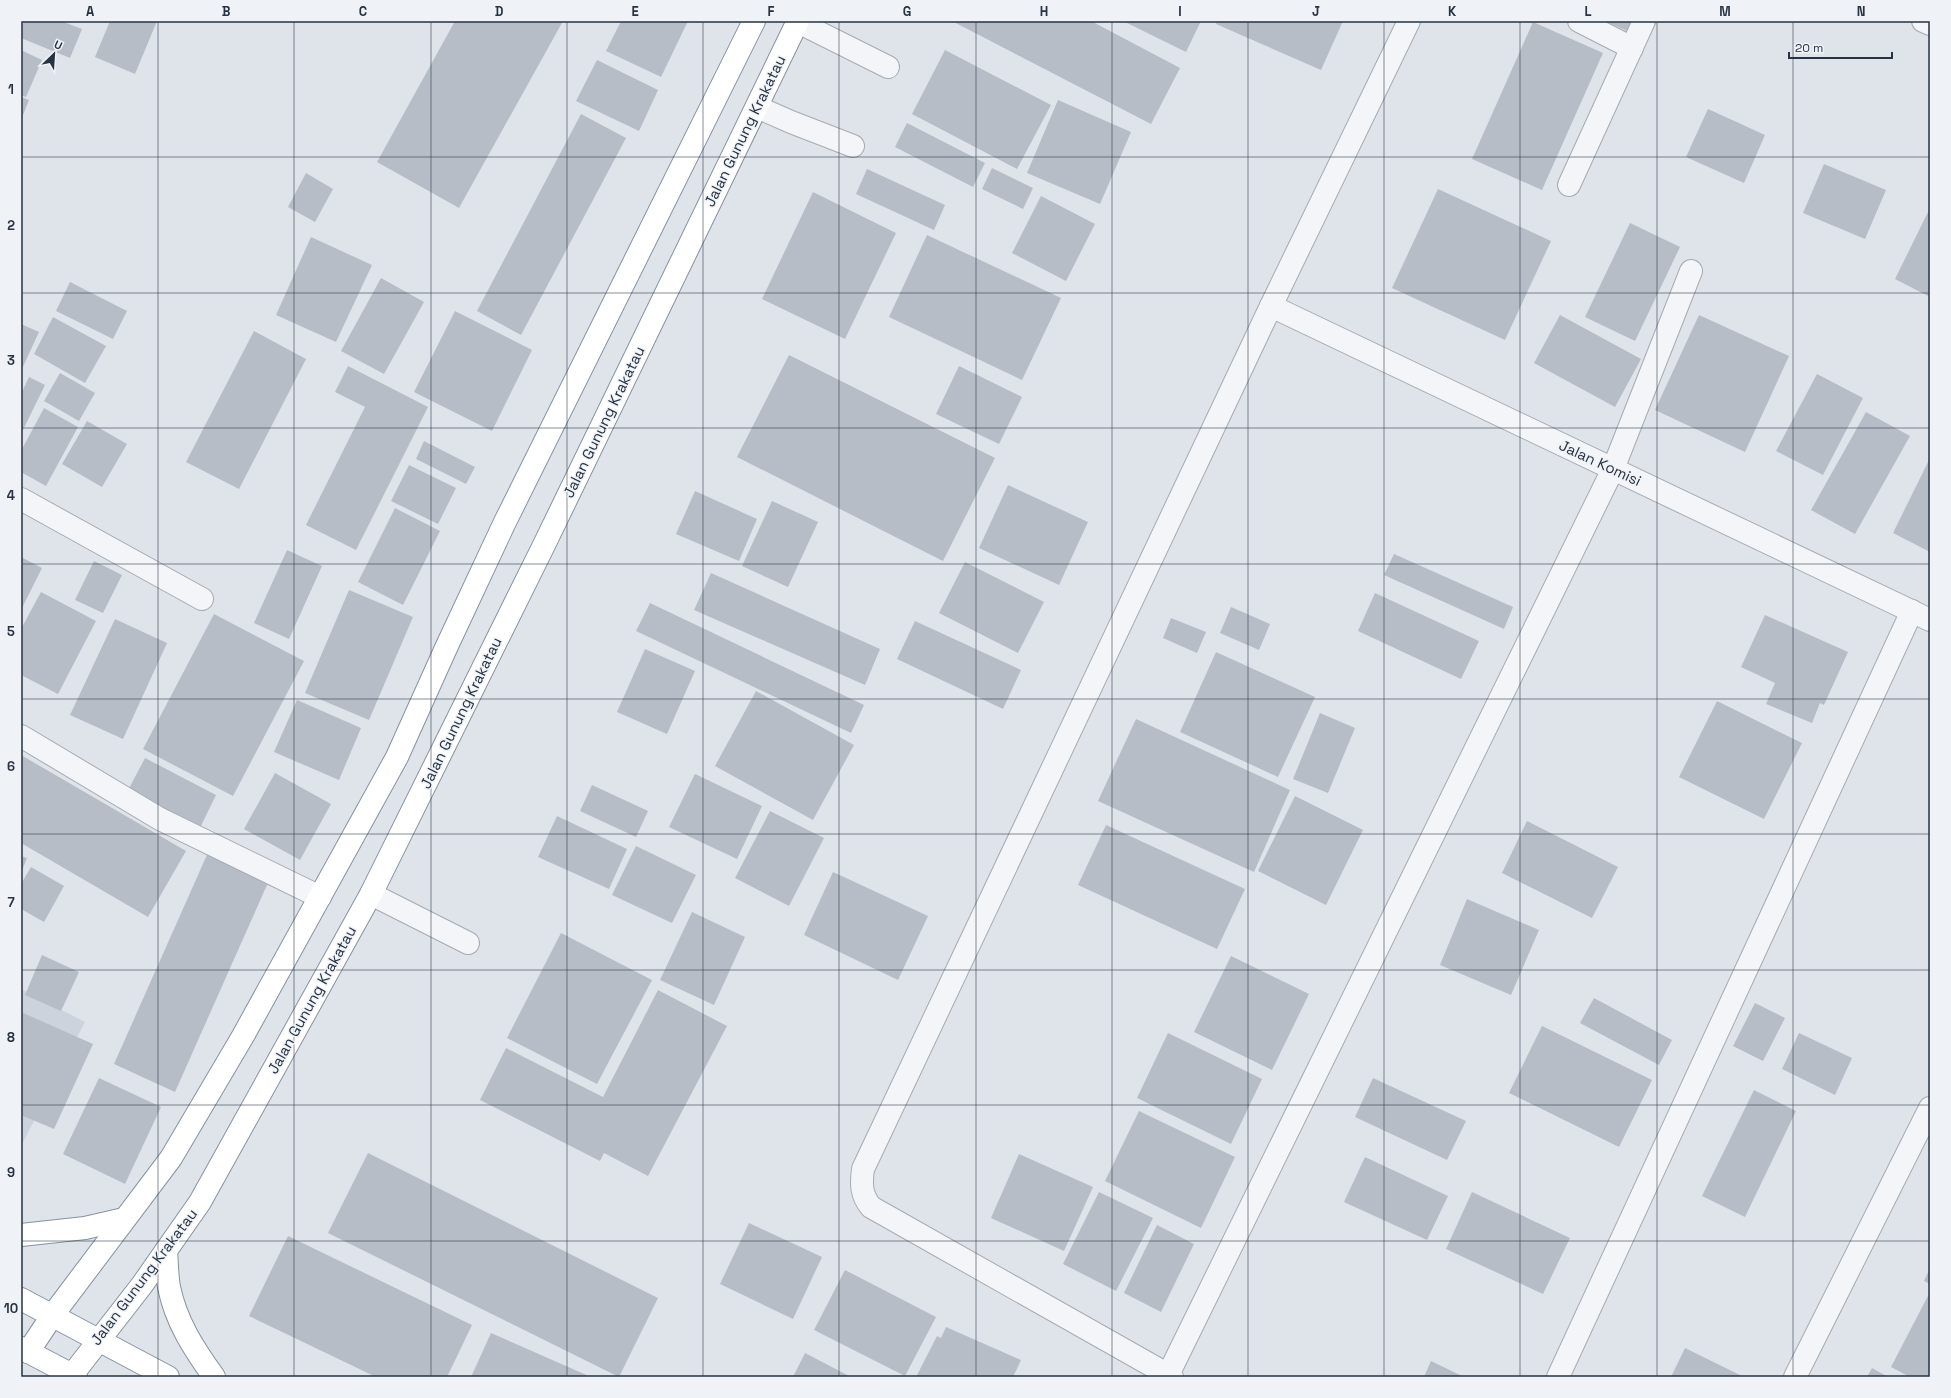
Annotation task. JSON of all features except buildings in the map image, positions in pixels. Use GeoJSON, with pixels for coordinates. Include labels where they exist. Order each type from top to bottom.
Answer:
{"type":"FeatureCollection","features":[{"type":"Feature","properties":{"kind":"highway"},"geometry":{"type":"LineString","coordinates":[[74,1376],[24,1350],[52,1316],[171,1158],[243,1036],[397,757],[504,524],[754,21]]}},
{"type":"Feature","properties":{"kind":"highway","name":"Jalan Gunung Krakatau"},"geometry":{"type":"LineString","coordinates":[[74,1376],[98,1340],[142,1285],[200,1202],[371,894],[548,538],[798,21]]}},
{"type":"Feature","properties":{"kind":"highway"},"geometry":{"type":"LineString","coordinates":[[21,1236],[85,1228],[124,1219]]}},
{"type":"Feature","properties":{"kind":"highway"},"geometry":{"type":"LineString","coordinates":[[166,1251],[169,1287],[177,1314],[191,1344],[214,1377]]}},
{"type":"Feature","properties":{"kind":"highway"},"geometry":{"type":"LineString","coordinates":[[21,1299],[168,1377]]}},
{"type":"Feature","properties":{"kind":"street"},"geometry":{"type":"LineString","coordinates":[[798,21],[888,67]]}},
{"type":"Feature","properties":{"kind":"street"},"geometry":{"type":"LineString","coordinates":[[1409,21],[1271,306],[863,1169],[861,1182],[863,1194],[871,1208],[1170,1376],[1613,469],[1690,271]]}},
{"type":"Feature","properties":{"kind":"street"},"geometry":{"type":"LineString","coordinates":[[1578,21],[1632,48]]}},
{"type":"Feature","properties":{"kind":"street"},"geometry":{"type":"LineString","coordinates":[[1569,185],[1644,21]]}},
{"type":"Feature","properties":{"kind":"street"},"geometry":{"type":"LineString","coordinates":[[1924,21],[1930,24]]}},
{"type":"Feature","properties":{"kind":"street"},"geometry":{"type":"LineString","coordinates":[[757,107],[853,146]]}},
{"type":"Feature","properties":{"kind":"street","name":"Jalan Komisi"},"geometry":{"type":"LineString","coordinates":[[1271,306],[1921,615]]}},
{"type":"Feature","properties":{"kind":"street"},"geometry":{"type":"LineString","coordinates":[[21,499],[202,599]]}},
{"type":"Feature","properties":{"kind":"street"},"geometry":{"type":"LineString","coordinates":[[1558,1377],[1921,615]]}},
{"type":"Feature","properties":{"kind":"street"},"geometry":{"type":"LineString","coordinates":[[21,736],[160,819],[320,897]]}},
{"type":"Feature","properties":{"kind":"street"},"geometry":{"type":"LineString","coordinates":[[371,894],[468,943]]}},
{"type":"Feature","properties":{"kind":"street"},"geometry":{"type":"LineString","coordinates":[[1796,1377],[1930,1108]]}},
{"type":"Feature","properties":{"kind":"shaded area"},"geometry":{"type":"Polygon","coordinates":[[[21,989],[85,1022],[21,1146],[21,989]]]}}]}
